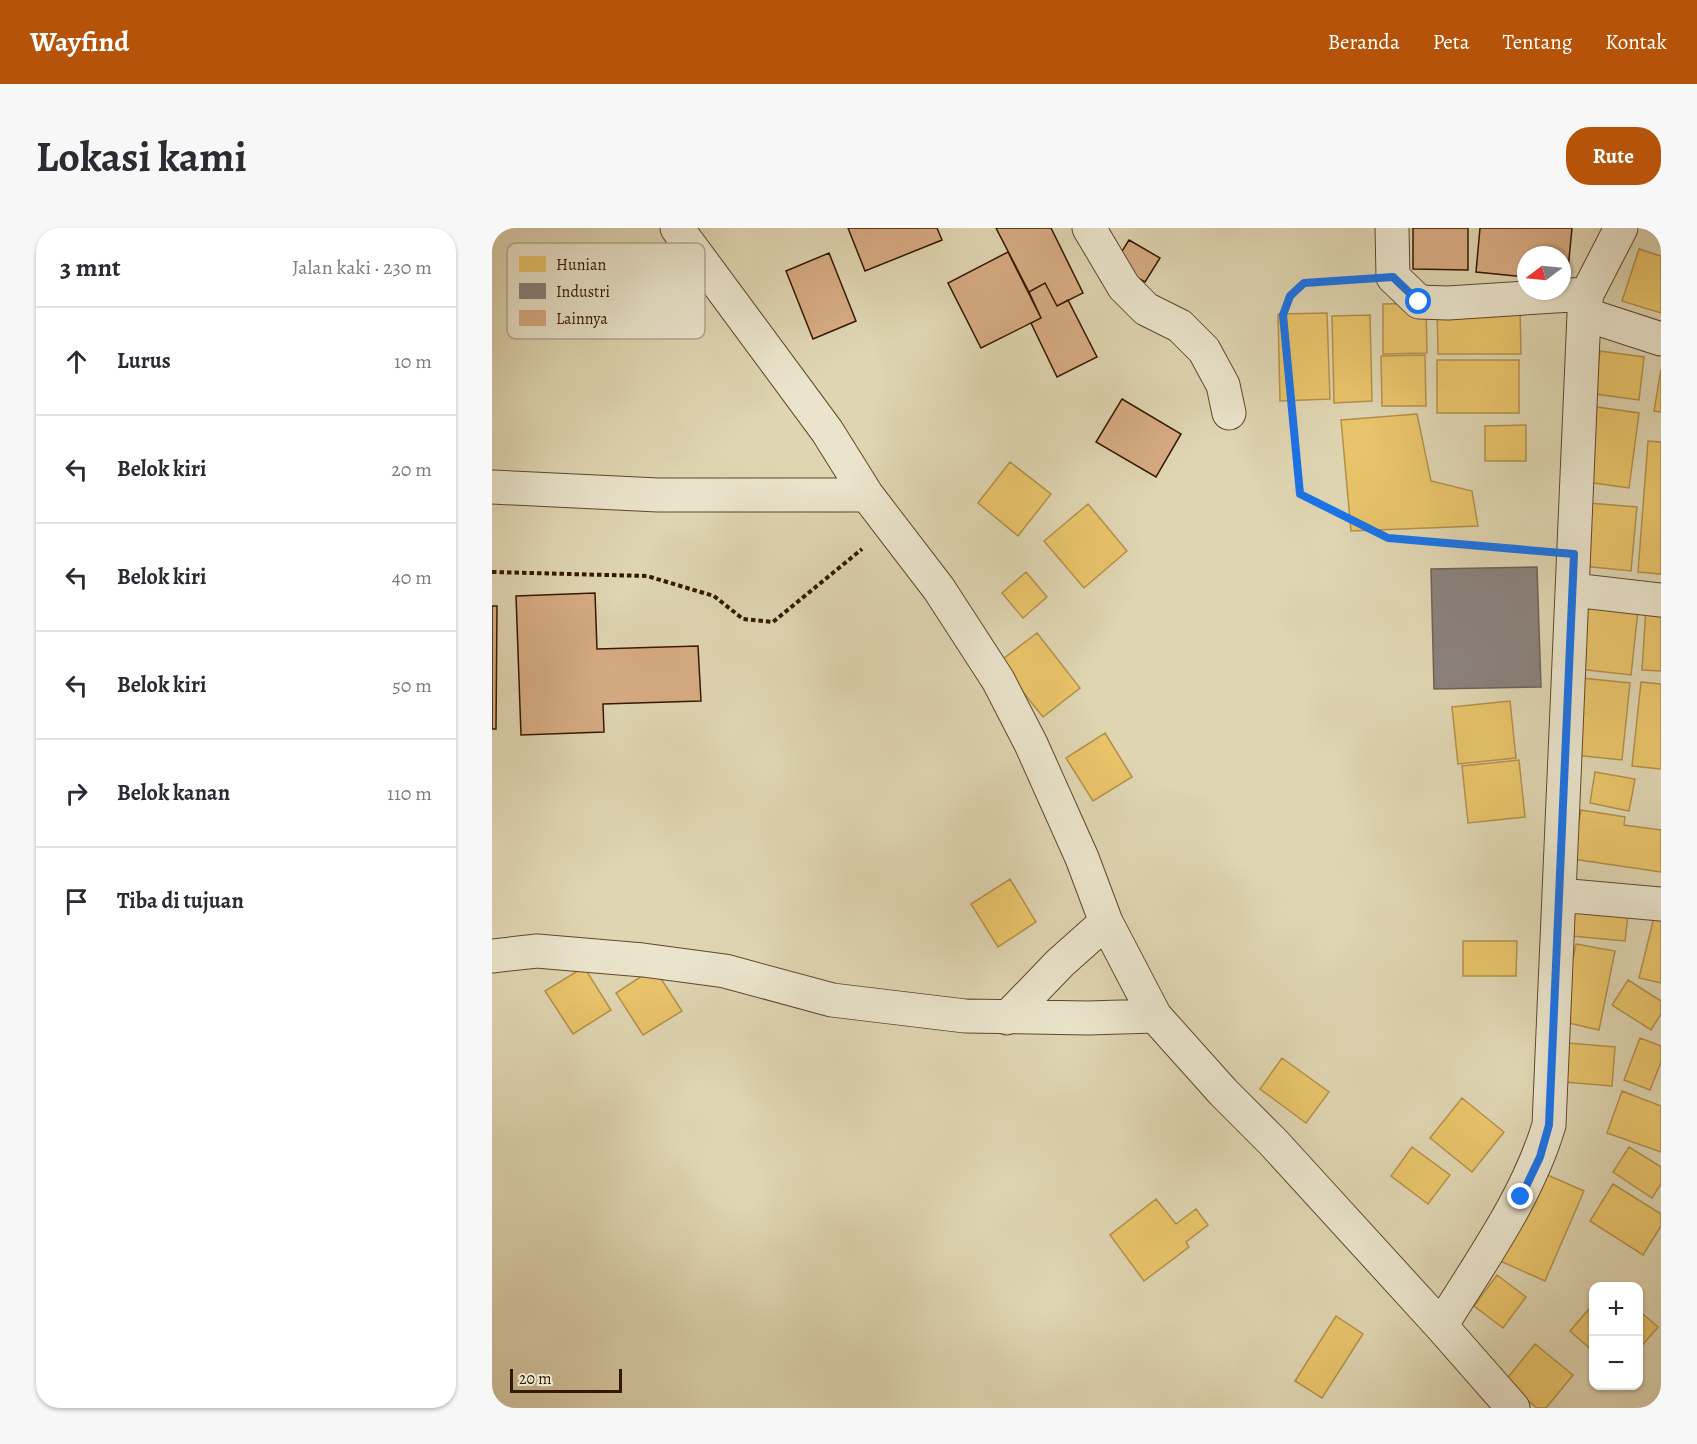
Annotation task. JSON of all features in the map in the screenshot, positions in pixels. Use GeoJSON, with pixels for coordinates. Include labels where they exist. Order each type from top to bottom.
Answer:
{"type":"FeatureCollection","features":[{"type":"Feature","properties":{"kind":"street"},"geometry":{"type":"LineString","coordinates":[[677,228],[688,243]]}},
{"type":"Feature","properties":{"kind":"street"},"geometry":{"type":"LineString","coordinates":[[1089,228],[1125,287],[1146,309],[1180,326],[1204,350],[1223,385],[1229,413]]}},
{"type":"Feature","properties":{"kind":"street"},"geometry":{"type":"LineString","coordinates":[[1392,228],[1393,277],[1419,302],[1586,304],[1661,339]]}},
{"type":"Feature","properties":{"kind":"street"},"geometry":{"type":"LineString","coordinates":[[1441,1326],[1521,1197],[1540,1157],[1549,1125],[1586,304],[1621,228]]}},
{"type":"Feature","properties":{"kind":"street"},"geometry":{"type":"LineString","coordinates":[[705,266],[827,431],[867,495],[939,589],[998,680],[1031,744],[1082,858],[1106,922],[1155,1016],[1223,1092],[1273,1142],[1513,1408]]}},
{"type":"Feature","properties":{"kind":"street"},"geometry":{"type":"LineString","coordinates":[[492,487],[658,495],[867,495]]}},
{"type":"Feature","properties":{"kind":"street"},"geometry":{"type":"LineString","coordinates":[[1573,590],[1661,600]]}},
{"type":"Feature","properties":{"kind":"street"},"geometry":{"type":"LineString","coordinates":[[1559,895],[1661,904]]}},
{"type":"Feature","properties":{"kind":"street"},"geometry":{"type":"LineString","coordinates":[[1007,1018],[1060,963],[1106,922]]}},
{"type":"Feature","properties":{"kind":"street"},"geometry":{"type":"LineString","coordinates":[[492,956],[537,951],[644,960],[724,970],[832,1000],[965,1016],[1088,1018],[1155,1016]]}},
{"type":"Feature","properties":{"kind":"path"},"geometry":{"type":"LineString","coordinates":[[1393,277],[1304,283],[1290,296],[1283,315],[1300,494],[1388,538],[1574,554]]}},
{"type":"Feature","properties":{"kind":"path"},"geometry":{"type":"LineString","coordinates":[[492,572],[647,576],[714,596],[743,619],[773,622],[890,525]]}},
{"type":"Feature","properties":{"kind":"building: Hunian"},"geometry":{"type":"Polygon","coordinates":[[[1639,249],[1661,256],[1661,313],[1622,301],[1639,249]]]}},
{"type":"Feature","properties":{"kind":"building: Hunian"},"geometry":{"type":"Polygon","coordinates":[[[1426,303],[1427,353],[1383,354],[1383,304],[1426,303]]]}},
{"type":"Feature","properties":{"kind":"building: Hunian"},"geometry":{"type":"Polygon","coordinates":[[[1437,306],[1520,306],[1521,354],[1438,354],[1437,306]]]}},
{"type":"Feature","properties":{"kind":"building: Hunian"},"geometry":{"type":"Polygon","coordinates":[[[1327,313],[1330,399],[1280,401],[1278,314],[1327,313]]]}},
{"type":"Feature","properties":{"kind":"building: Hunian"},"geometry":{"type":"Polygon","coordinates":[[[1370,315],[1372,401],[1334,403],[1332,316],[1370,315]]]}},
{"type":"Feature","properties":{"kind":"building: Hunian"},"geometry":{"type":"Polygon","coordinates":[[[1600,351],[1644,357],[1639,400],[1595,394],[1600,351]]]}},
{"type":"Feature","properties":{"kind":"building: Hunian"},"geometry":{"type":"Polygon","coordinates":[[[1425,355],[1426,406],[1382,406],[1381,356],[1425,355]]]}},
{"type":"Feature","properties":{"kind":"building: Hunian"},"geometry":{"type":"Polygon","coordinates":[[[1437,360],[1519,360],[1519,413],[1437,413],[1437,360]]]}},
{"type":"Feature","properties":{"kind":"building: Hunian"},"geometry":{"type":"Polygon","coordinates":[[[1661,369],[1661,412],[1654,411],[1661,369]]]}},
{"type":"Feature","properties":{"kind":"building: Hunian"},"geometry":{"type":"Polygon","coordinates":[[[1597,407],[1639,413],[1629,488],[1587,482],[1597,407]]]}},
{"type":"Feature","properties":{"kind":"building: Hunian"},"geometry":{"type":"Polygon","coordinates":[[[1417,414],[1431,481],[1472,491],[1478,526],[1351,531],[1341,420],[1417,414]]]}},
{"type":"Feature","properties":{"kind":"building: Hunian"},"geometry":{"type":"Polygon","coordinates":[[[1526,425],[1526,461],[1485,461],[1485,426],[1526,425]]]}},
{"type":"Feature","properties":{"kind":"building: Hunian"},"geometry":{"type":"Polygon","coordinates":[[[1648,441],[1661,442],[1661,574],[1638,572],[1648,441]]]}},
{"type":"Feature","properties":{"kind":"building: Hunian"},"geometry":{"type":"Polygon","coordinates":[[[1010,462],[1051,494],[1018,536],[978,503],[1010,462]]]}},
{"type":"Feature","properties":{"kind":"building: Hunian"},"geometry":{"type":"Polygon","coordinates":[[[1588,503],[1637,507],[1631,571],[1583,566],[1588,503]]]}},
{"type":"Feature","properties":{"kind":"building: Hunian"},"geometry":{"type":"Polygon","coordinates":[[[1088,504],[1127,551],[1084,588],[1044,541],[1088,504]]]}},
{"type":"Feature","properties":{"kind":"building: Hunian"},"geometry":{"type":"Polygon","coordinates":[[[1026,572],[1047,597],[1023,618],[1002,593],[1026,572]]]}},
{"type":"Feature","properties":{"kind":"building: Hunian"},"geometry":{"type":"Polygon","coordinates":[[[1576,596],[1639,602],[1631,675],[1570,668],[1576,596]]]}},
{"type":"Feature","properties":{"kind":"building: Hunian"},"geometry":{"type":"Polygon","coordinates":[[[1646,608],[1661,609],[1661,671],[1642,670],[1646,608]]]}},
{"type":"Feature","properties":{"kind":"building: Hunian"},"geometry":{"type":"Polygon","coordinates":[[[1037,633],[1080,688],[1043,717],[999,662],[1037,633]]]}},
{"type":"Feature","properties":{"kind":"building: Hunian"},"geometry":{"type":"Polygon","coordinates":[[[1582,678],[1630,683],[1622,760],[1575,755],[1582,678]]]}},
{"type":"Feature","properties":{"kind":"building: Hunian"},"geometry":{"type":"Polygon","coordinates":[[[1641,682],[1661,684],[1661,769],[1632,766],[1641,682]]]}},
{"type":"Feature","properties":{"kind":"building: Hunian"},"geometry":{"type":"Polygon","coordinates":[[[1510,701],[1516,758],[1458,764],[1452,707],[1510,701]]]}},
{"type":"Feature","properties":{"kind":"building: Hunian"},"geometry":{"type":"Polygon","coordinates":[[[1105,733],[1132,777],[1093,801],[1066,758],[1105,733]]]}},
{"type":"Feature","properties":{"kind":"building: Hunian"},"geometry":{"type":"Polygon","coordinates":[[[1519,760],[1525,817],[1468,823],[1462,766],[1519,760]]]}},
{"type":"Feature","properties":{"kind":"building: Hunian"},"geometry":{"type":"Polygon","coordinates":[[[1595,772],[1635,779],[1629,811],[1590,803],[1595,772]]]}},
{"type":"Feature","properties":{"kind":"building: Hunian"},"geometry":{"type":"Polygon","coordinates":[[[1581,810],[1625,817],[1624,825],[1661,830],[1661,872],[1573,859],[1581,810]]]}},
{"type":"Feature","properties":{"kind":"building: Hunian"},"geometry":{"type":"Polygon","coordinates":[[[1010,879],[1036,922],[998,947],[971,904],[1010,879]]]}},
{"type":"Feature","properties":{"kind":"building: Hunian"},"geometry":{"type":"Polygon","coordinates":[[[1575,901],[1629,907],[1625,941],[1572,936],[1575,901]]]}},
{"type":"Feature","properties":{"kind":"building: Hunian"},"geometry":{"type":"Polygon","coordinates":[[[1656,909],[1661,910],[1661,983],[1639,978],[1656,909]]]}},
{"type":"Feature","properties":{"kind":"building: Hunian"},"geometry":{"type":"Polygon","coordinates":[[[1463,941],[1517,941],[1516,976],[1463,976],[1463,941]]]}},
{"type":"Feature","properties":{"kind":"building: Hunian"},"geometry":{"type":"Polygon","coordinates":[[[1576,944],[1615,951],[1599,1030],[1560,1021],[1576,944]]]}},
{"type":"Feature","properties":{"kind":"building: Hunian"},"geometry":{"type":"Polygon","coordinates":[[[584,967],[611,1010],[573,1034],[545,991],[584,967]]]}},
{"type":"Feature","properties":{"kind":"building: Hunian"},"geometry":{"type":"Polygon","coordinates":[[[654,968],[682,1011],[643,1035],[616,993],[654,968]]]}},
{"type":"Feature","properties":{"kind":"building: Hunian"},"geometry":{"type":"Polygon","coordinates":[[[1628,980],[1661,1001],[1661,1014],[1651,1030],[1612,1005],[1628,980]]]}},
{"type":"Feature","properties":{"kind":"building: Hunian"},"geometry":{"type":"Polygon","coordinates":[[[1640,1038],[1661,1046],[1661,1062],[1650,1090],[1624,1080],[1640,1038]]]}},
{"type":"Feature","properties":{"kind":"building: Hunian"},"geometry":{"type":"Polygon","coordinates":[[[1568,1043],[1615,1047],[1612,1086],[1564,1082],[1568,1043]]]}},
{"type":"Feature","properties":{"kind":"building: Hunian"},"geometry":{"type":"Polygon","coordinates":[[[1282,1058],[1329,1092],[1306,1123],[1260,1089],[1282,1058]]]}},
{"type":"Feature","properties":{"kind":"building: Hunian"},"geometry":{"type":"Polygon","coordinates":[[[1622,1091],[1661,1106],[1661,1152],[1607,1133],[1622,1091]]]}},
{"type":"Feature","properties":{"kind":"building: Hunian"},"geometry":{"type":"Polygon","coordinates":[[[1462,1098],[1504,1132],[1472,1172],[1430,1138],[1462,1098]]]}},
{"type":"Feature","properties":{"kind":"building: Hunian"},"geometry":{"type":"Polygon","coordinates":[[[1412,1147],[1450,1175],[1428,1204],[1391,1176],[1412,1147]]]}},
{"type":"Feature","properties":{"kind":"building: Hunian"},"geometry":{"type":"Polygon","coordinates":[[[1629,1147],[1661,1167],[1661,1184],[1652,1198],[1613,1172],[1629,1147]]]}},
{"type":"Feature","properties":{"kind":"building: Hunian"},"geometry":{"type":"Polygon","coordinates":[[[1536,1170],[1584,1191],[1545,1281],[1498,1260],[1536,1170]]]}},
{"type":"Feature","properties":{"kind":"building: Hunian"},"geometry":{"type":"Polygon","coordinates":[[[1613,1184],[1661,1214],[1661,1226],[1643,1255],[1590,1221],[1613,1184]]]}},
{"type":"Feature","properties":{"kind":"building: Hunian"},"geometry":{"type":"Polygon","coordinates":[[[1156,1199],[1176,1224],[1196,1209],[1208,1225],[1186,1242],[1189,1247],[1144,1281],[1110,1235],[1156,1199]]]}},
{"type":"Feature","properties":{"kind":"building: Hunian"},"geometry":{"type":"Polygon","coordinates":[[[1497,1275],[1526,1297],[1503,1328],[1474,1306],[1497,1275]]]}},
{"type":"Feature","properties":{"kind":"building: Hunian"},"geometry":{"type":"Polygon","coordinates":[[[1589,1309],[1589,1348],[1570,1331],[1589,1309]]]}},
{"type":"Feature","properties":{"kind":"building: Hunian"},"geometry":{"type":"Polygon","coordinates":[[[1643,1314],[1658,1327],[1643,1344],[1643,1314]]]}},
{"type":"Feature","properties":{"kind":"building: Hunian"},"geometry":{"type":"Polygon","coordinates":[[[1336,1316],[1363,1334],[1322,1398],[1295,1381],[1336,1316]]]}},
{"type":"Feature","properties":{"kind":"building: Hunian"},"geometry":{"type":"Polygon","coordinates":[[[1535,1344],[1573,1375],[1546,1408],[1537,1408],[1505,1381],[1535,1344]]]}},
{"type":"Feature","properties":{"kind":"building: Industri"},"geometry":{"type":"Polygon","coordinates":[[[1537,567],[1541,687],[1434,689],[1431,569],[1537,567]]]}},
{"type":"Feature","properties":{"kind":"building: Lainnya"},"geometry":{"type":"Polygon","coordinates":[[[848,228],[937,228],[942,240],[865,271],[848,228]]]}},
{"type":"Feature","properties":{"kind":"building: Lainnya"},"geometry":{"type":"Polygon","coordinates":[[[996,228],[1051,228],[1083,293],[1057,306],[1045,283],[1029,292],[996,228]]]}},
{"type":"Feature","properties":{"kind":"building: Lainnya"},"geometry":{"type":"Polygon","coordinates":[[[1413,228],[1468,228],[1468,270],[1413,269],[1413,228]]]}},
{"type":"Feature","properties":{"kind":"building: Lainnya"},"geometry":{"type":"Polygon","coordinates":[[[1480,228],[1572,228],[1570,246],[1517,246],[1517,276],[1476,272],[1480,228]]]}},
{"type":"Feature","properties":{"kind":"building: Lainnya"},"geometry":{"type":"Polygon","coordinates":[[[1129,240],[1160,258],[1145,282],[1114,264],[1129,240]]]}},
{"type":"Feature","properties":{"kind":"building: Lainnya"},"geometry":{"type":"Polygon","coordinates":[[[1008,252],[1041,318],[981,348],[948,283],[1008,252]]]}},
{"type":"Feature","properties":{"kind":"building: Lainnya"},"geometry":{"type":"Polygon","coordinates":[[[829,253],[856,321],[813,339],[786,271],[829,253]]]}},
{"type":"Feature","properties":{"kind":"building: Lainnya"},"geometry":{"type":"Polygon","coordinates":[[[1045,283],[1057,306],[1068,300],[1097,357],[1057,377],[1031,323],[1041,318],[1029,292],[1045,283]]]}},
{"type":"Feature","properties":{"kind":"building: Lainnya"},"geometry":{"type":"Polygon","coordinates":[[[1122,399],[1181,434],[1156,477],[1096,442],[1122,399]]]}},
{"type":"Feature","properties":{"kind":"building: Lainnya"},"geometry":{"type":"Polygon","coordinates":[[[595,593],[597,649],[698,646],[701,701],[603,704],[604,732],[521,735],[516,596],[595,593]]]}},
{"type":"Feature","properties":{"kind":"building: Lainnya"},"geometry":{"type":"Polygon","coordinates":[[[492,606],[497,606],[496,729],[492,729],[492,606]]]}},
{"type":"Feature","properties":{"kind":"route"},"geometry":{"type":"LineString","coordinates":[[1419,302],[1393,277],[1304,283],[1290,296],[1283,315],[1300,494],[1388,538],[1574,554],[1549,1125],[1540,1157],[1521,1197]]}}]}
